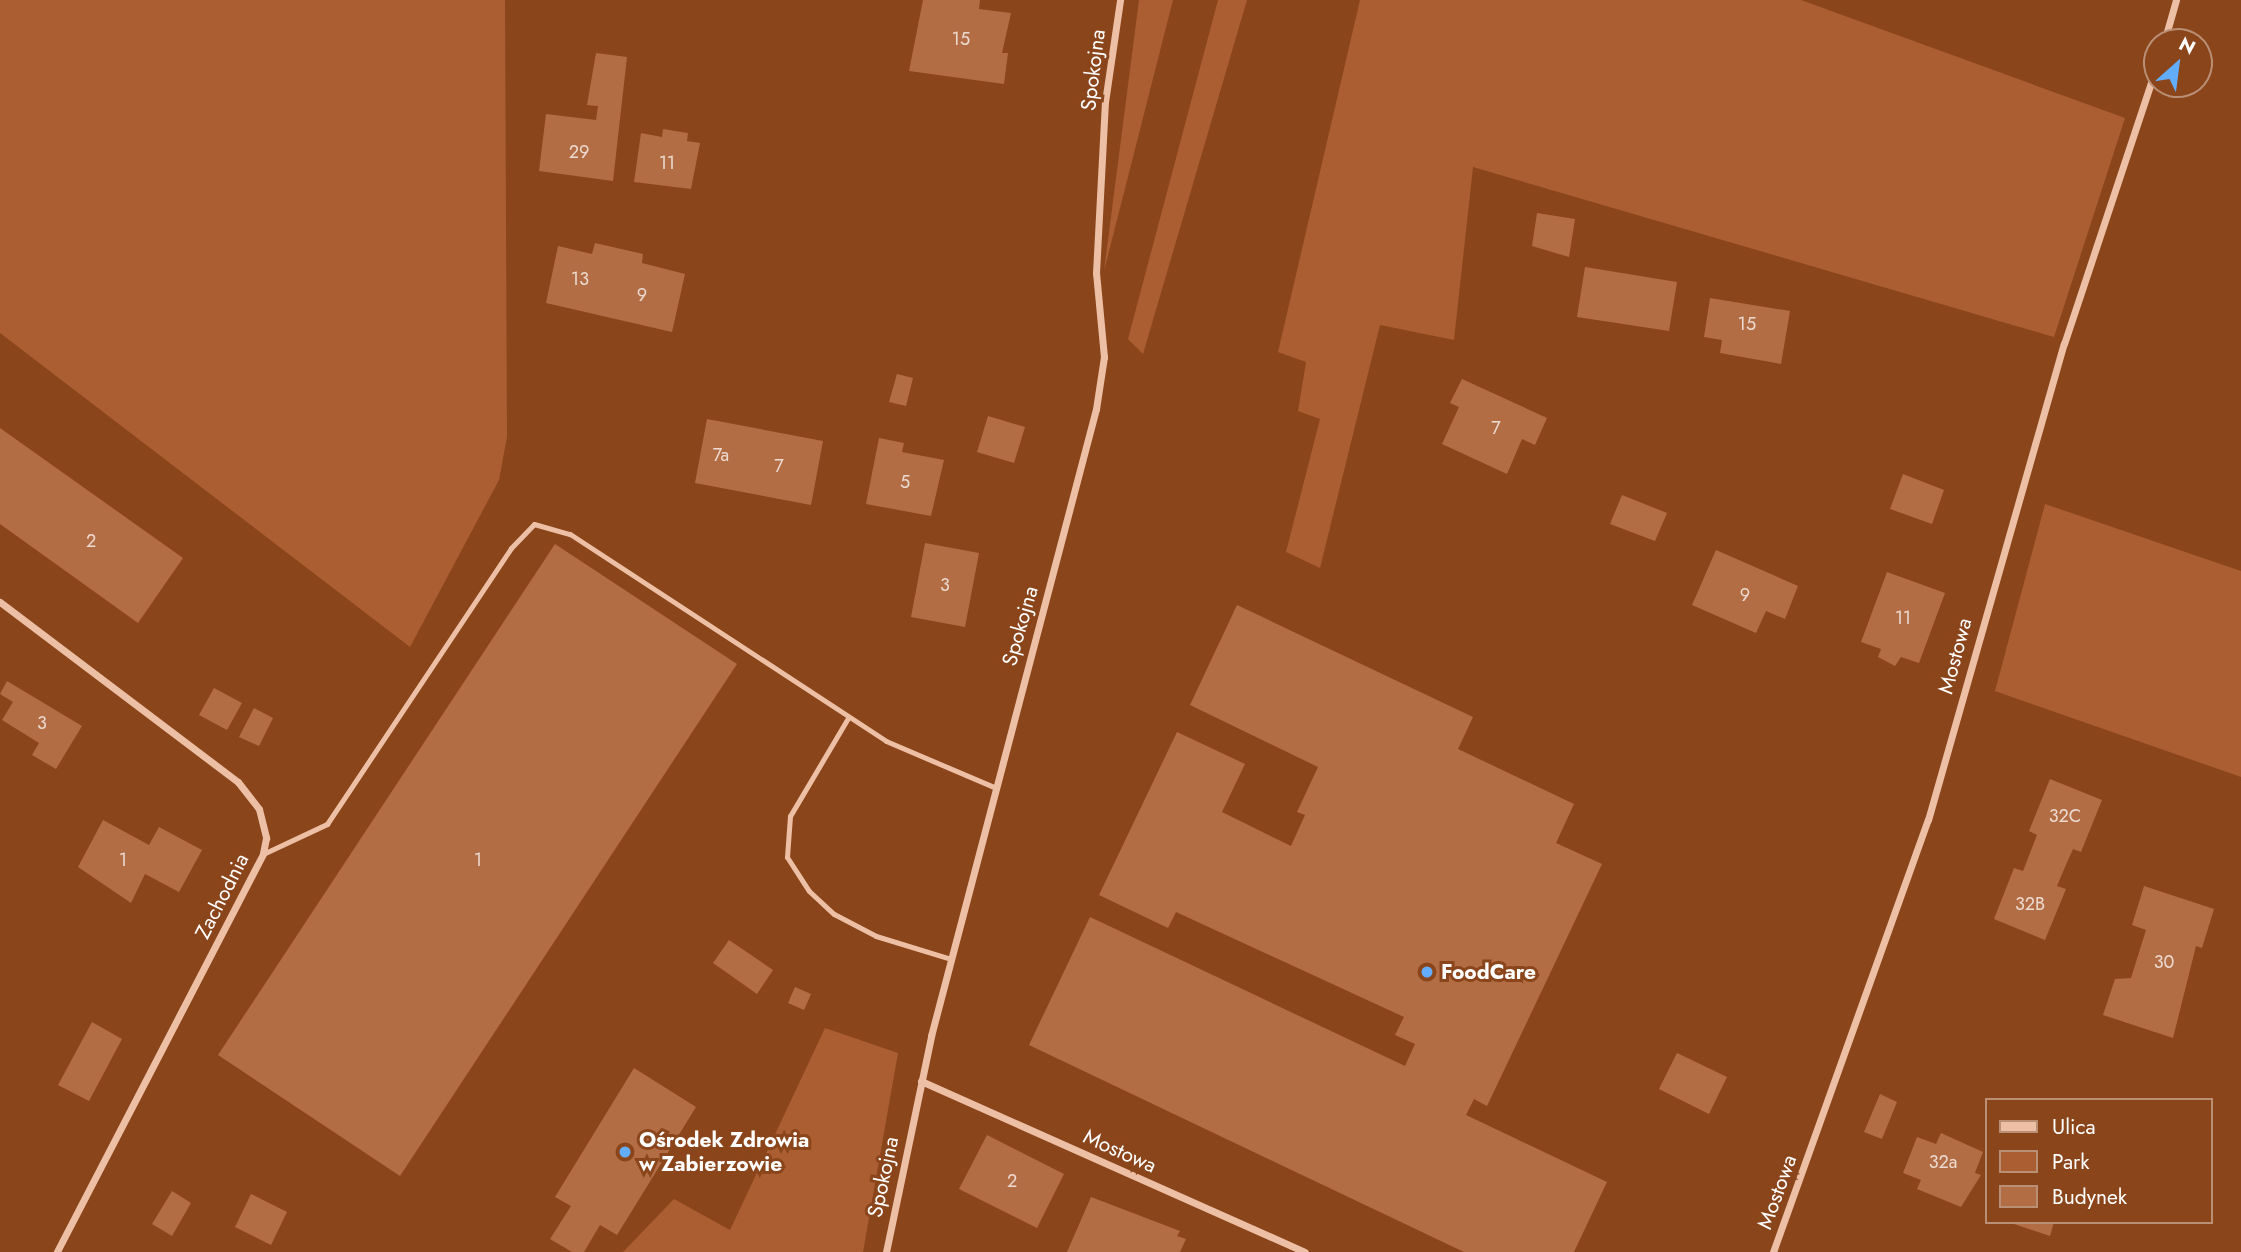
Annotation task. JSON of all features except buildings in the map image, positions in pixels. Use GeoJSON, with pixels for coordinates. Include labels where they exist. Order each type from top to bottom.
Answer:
{"type":"FeatureCollection","features":[{"type":"Feature","properties":{"kind":"street","name":"Spokojna"},"geometry":{"type":"LineString","coordinates":[[886,1252],[921,1081],[951,959],[994,787],[1096,409],[1104,357],[1096,273],[1105,102],[1120,0]]}},
{"type":"Feature","properties":{"kind":"street"},"geometry":{"type":"LineString","coordinates":[[2168,28],[2176,0]]}},
{"type":"Feature","properties":{"kind":"street","name":"Mostowa"},"geometry":{"type":"LineString","coordinates":[[1773,1252],[1928,820],[2064,344],[2146,98]]}},
{"type":"Feature","properties":{"kind":"street","name":"Zachodnia"},"geometry":{"type":"LineString","coordinates":[[0,602],[238,782],[265,823],[263,854],[57,1252]]}},
{"type":"Feature","properties":{"kind":"street","name":"Mostowa"},"geometry":{"type":"LineString","coordinates":[[921,1081],[1305,1252]]}},
{"type":"Feature","properties":{"kind":"lane"},"geometry":{"type":"LineString","coordinates":[[263,854],[327,824],[511,548],[534,524],[570,534],[848,718],[915,755],[994,787]]}},
{"type":"Feature","properties":{"kind":"lane"},"geometry":{"type":"LineString","coordinates":[[848,718],[790,816],[788,857],[809,891],[834,914],[876,936],[951,959]]}},
{"type":"Feature","properties":{"kind":"green space"},"geometry":{"type":"Polygon","coordinates":[[[0,0],[505,0],[507,437],[499,480],[410,647],[0,333],[0,0]]]}},
{"type":"Feature","properties":{"kind":"green space"},"geometry":{"type":"Polygon","coordinates":[[[1139,0],[1173,0],[1104,271],[1139,0]]]}},
{"type":"Feature","properties":{"kind":"green space"},"geometry":{"type":"Polygon","coordinates":[[[1218,0],[1247,0],[1143,354],[1128,339],[1218,0]]]}},
{"type":"Feature","properties":{"kind":"green space"},"geometry":{"type":"Polygon","coordinates":[[[1360,0],[1801,0],[2125,118],[2054,337],[1473,167],[1454,340],[1380,325],[1320,568],[1286,552],[1320,419],[1298,411],[1306,362],[1278,352],[1360,0]]]}},
{"type":"Feature","properties":{"kind":"green space"},"geometry":{"type":"Polygon","coordinates":[[[2045,504],[2241,571],[2241,777],[1995,691],[2045,504]]]}},
{"type":"Feature","properties":{"kind":"green space"},"geometry":{"type":"Polygon","coordinates":[[[825,1028],[898,1053],[863,1252],[623,1252],[674,1199],[730,1230],[825,1028]]]}},
{"type":"Feature","properties":{"kind":"place","name":"FoodCare"},"geometry":{"type":"Point","coordinates":[1427,972]}},
{"type":"Feature","properties":{"kind":"place","name":"Ośrodek Zdrowia w Zabierzowie"},"geometry":{"type":"Point","coordinates":[625,1152]}}]}
